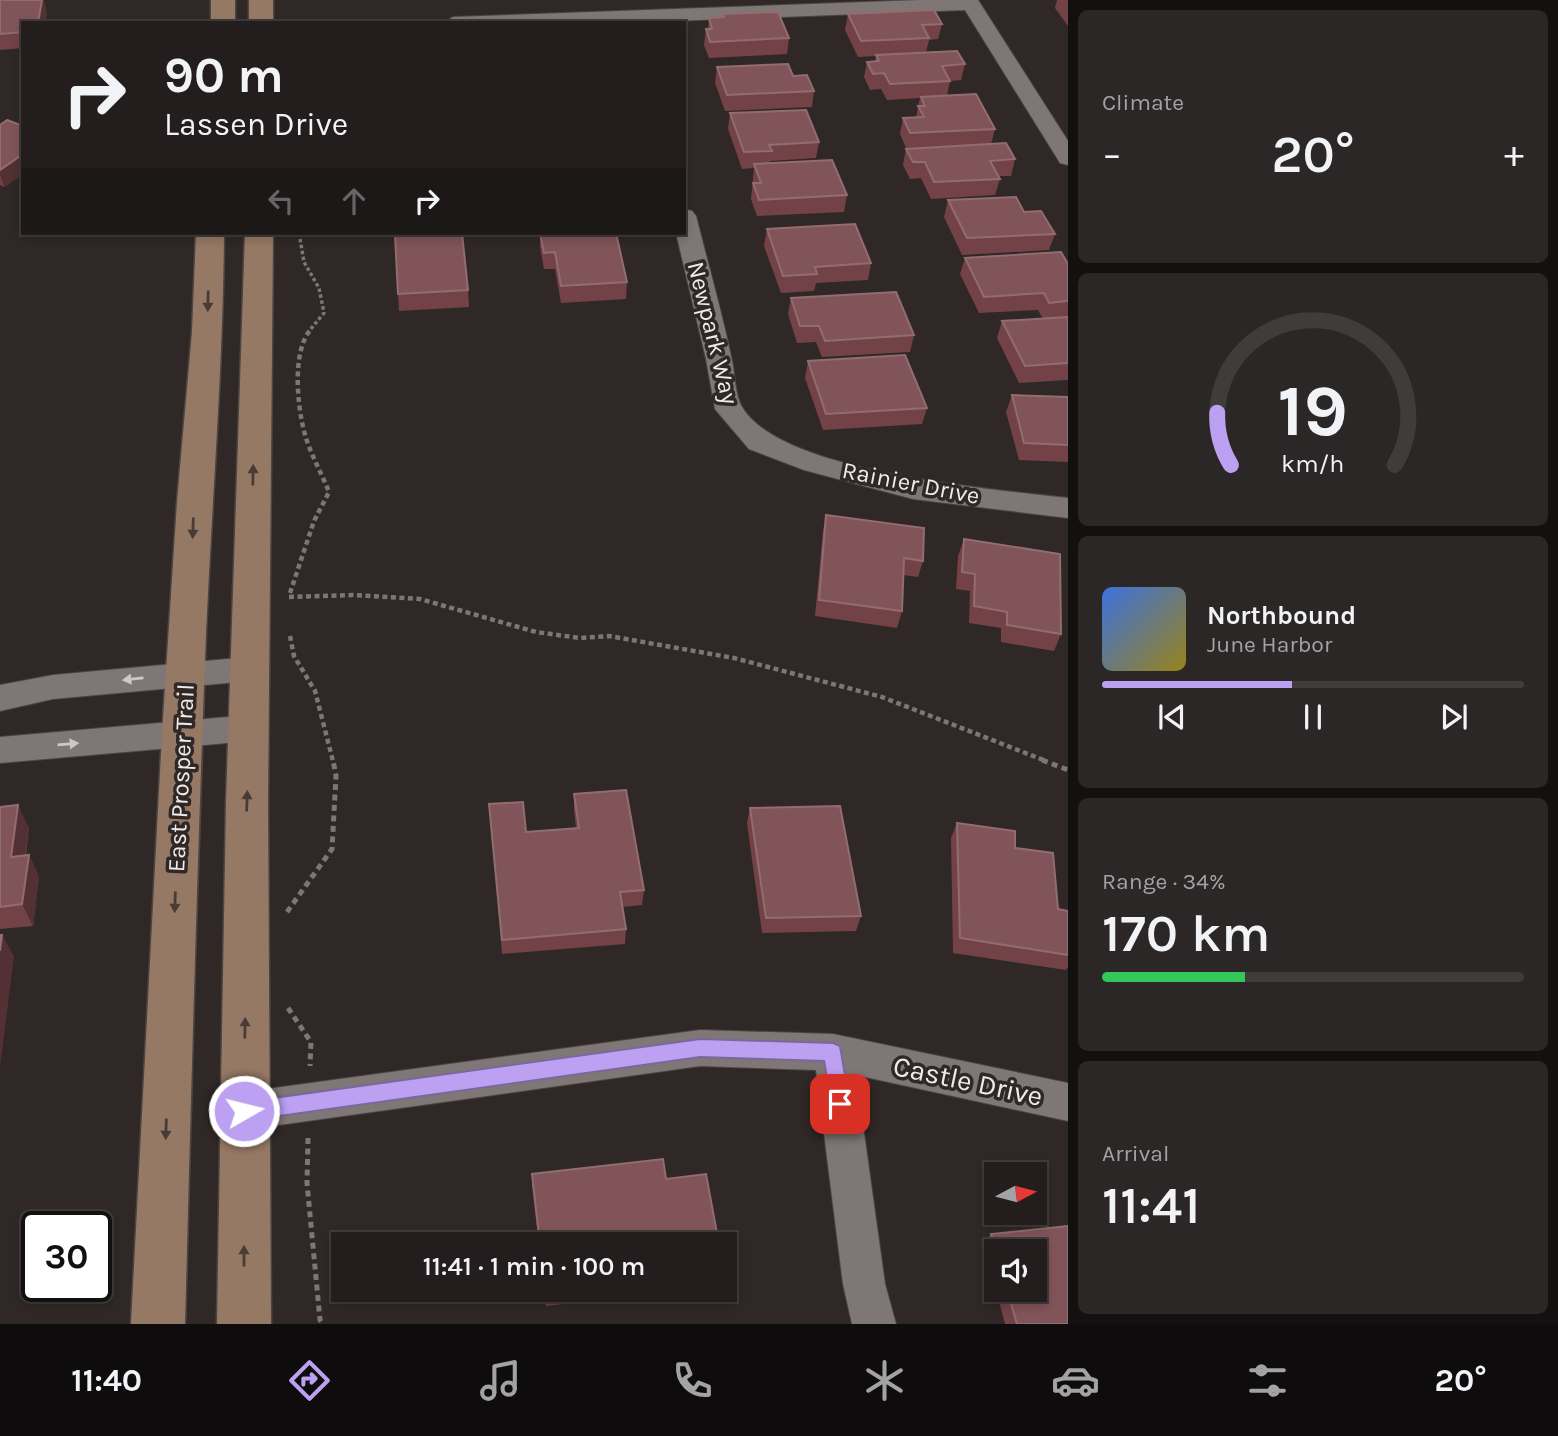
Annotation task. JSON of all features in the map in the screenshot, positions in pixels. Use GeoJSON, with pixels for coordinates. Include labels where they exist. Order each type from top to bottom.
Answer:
{"type":"FeatureCollection","features":[{"type":"Feature","properties":{"kind":"main road"},"geometry":{"type":"LineString","coordinates":[[223,0],[223,21]]}},
{"type":"Feature","properties":{"kind":"main road"},"geometry":{"type":"LineString","coordinates":[[261,0],[261,21]]}},
{"type":"Feature","properties":{"kind":"main road","name":"East Prosper Trail"},"geometry":{"type":"LineString","coordinates":[[158,1324],[182,734],[194,502],[208,332],[210,235]]}},
{"type":"Feature","properties":{"kind":"main road"},"geometry":{"type":"LineString","coordinates":[[244,1324],[249,669],[259,235]]}},
{"type":"Feature","properties":{"kind":"street"},"geometry":{"type":"LineString","coordinates":[[545,21],[637,19],[808,5],[971,4],[1068,158]]}},
{"type":"Feature","properties":{"kind":"street","name":"Newpark Way"},"geometry":{"type":"LineString","coordinates":[[686,224],[719,359],[728,409],[759,442]]}},
{"type":"Feature","properties":{"kind":"street","name":"Rainier Drive"},"geometry":{"type":"LineString","coordinates":[[759,442],[814,464],[913,489],[1068,508]]}},
{"type":"Feature","properties":{"kind":"street"},"geometry":{"type":"LineString","coordinates":[[0,698],[53,687],[249,669]]}},
{"type":"Feature","properties":{"kind":"street"},"geometry":{"type":"LineString","coordinates":[[0,750],[250,728]]}},
{"type":"Feature","properties":{"kind":"street","name":"Castle Drive"},"geometry":{"type":"LineString","coordinates":[[244,1111],[700,1048],[833,1052],[1068,1101]]}},
{"type":"Feature","properties":{"kind":"street"},"geometry":{"type":"LineString","coordinates":[[833,1052],[864,1284],[874,1324]]}},
{"type":"Feature","properties":{"kind":"path"},"geometry":{"type":"LineString","coordinates":[[287,605],[314,521],[329,492],[304,432],[297,380],[304,337],[324,313],[319,288],[304,262],[299,235]]}},
{"type":"Feature","properties":{"kind":"path"},"geometry":{"type":"LineString","coordinates":[[289,597],[353,595],[420,599],[536,632],[580,638],[609,636],[734,658],[882,697],[1068,770]]}},
{"type":"Feature","properties":{"kind":"path"},"geometry":{"type":"LineString","coordinates":[[281,920],[332,849],[336,776],[315,691],[295,656],[288,624]]}},
{"type":"Feature","properties":{"kind":"path"},"geometry":{"type":"LineString","coordinates":[[282,1000],[311,1042],[307,1183],[320,1320],[323,1324]]}},
{"type":"Feature","properties":{"kind":"building"},"geometry":{"type":"Polygon","coordinates":[[[0,0],[42,0],[38,21],[21,21],[21,32],[0,34],[0,0]]]}},
{"type":"Feature","properties":{"kind":"building"},"geometry":{"type":"Polygon","coordinates":[[[934,10],[942,24],[922,25],[929,38],[861,41],[848,14],[934,10]]]}},
{"type":"Feature","properties":{"kind":"building"},"geometry":{"type":"Polygon","coordinates":[[[778,12],[789,38],[710,42],[706,29],[712,29],[709,18],[724,17],[723,14],[778,12]]]}},
{"type":"Feature","properties":{"kind":"building"},"geometry":{"type":"Polygon","coordinates":[[[957,51],[965,64],[942,66],[950,81],[890,84],[884,73],[873,74],[867,62],[879,61],[876,55],[957,51]]]}},
{"type":"Feature","properties":{"kind":"building"},"geometry":{"type":"Polygon","coordinates":[[[788,64],[793,76],[807,75],[814,91],[727,95],[717,67],[788,64]]]}},
{"type":"Feature","properties":{"kind":"building"},"geometry":{"type":"Polygon","coordinates":[[[976,94],[995,129],[910,133],[903,118],[924,117],[918,106],[925,106],[921,97],[976,94]]]}},
{"type":"Feature","properties":{"kind":"building"},"geometry":{"type":"Polygon","coordinates":[[[806,110],[819,142],[769,145],[772,151],[744,152],[730,113],[806,110]]]}},
{"type":"Feature","properties":{"kind":"building"},"geometry":{"type":"Polygon","coordinates":[[[7,120],[21,125],[21,155],[0,170],[0,125],[7,120]]]}},
{"type":"Feature","properties":{"kind":"building"},"geometry":{"type":"Polygon","coordinates":[[[1006,143],[1015,159],[990,161],[1000,179],[934,182],[925,162],[913,162],[906,149],[1006,143]]]}},
{"type":"Feature","properties":{"kind":"building"},"geometry":{"type":"Polygon","coordinates":[[[832,160],[847,195],[759,200],[753,183],[761,183],[754,164],[832,160]]]}},
{"type":"Feature","properties":{"kind":"building"},"geometry":{"type":"Polygon","coordinates":[[[1016,197],[1024,212],[1041,211],[1055,234],[967,238],[948,200],[1016,197]]]}},
{"type":"Feature","properties":{"kind":"building"},"geometry":{"type":"Polygon","coordinates":[[[855,224],[871,263],[815,267],[817,274],[783,276],[767,229],[855,224]]]}},
{"type":"Feature","properties":{"kind":"building"},"geometry":{"type":"Polygon","coordinates":[[[395,235],[462,235],[468,290],[398,294],[395,235]]]}},
{"type":"Feature","properties":{"kind":"building"},"geometry":{"type":"Polygon","coordinates":[[[540,235],[616,235],[627,282],[561,286],[555,252],[544,253],[540,235]]]}},
{"type":"Feature","properties":{"kind":"building"},"geometry":{"type":"Polygon","coordinates":[[[1061,252],[1068,264],[1068,301],[1049,303],[1044,293],[984,297],[965,258],[1061,252]]]}},
{"type":"Feature","properties":{"kind":"building"},"geometry":{"type":"Polygon","coordinates":[[[896,292],[914,335],[825,341],[819,326],[800,326],[791,298],[896,292]]]}},
{"type":"Feature","properties":{"kind":"building"},"geometry":{"type":"Polygon","coordinates":[[[1068,317],[1068,363],[1025,366],[1002,321],[1068,317]]]}},
{"type":"Feature","properties":{"kind":"building"},"geometry":{"type":"Polygon","coordinates":[[[905,355],[927,408],[826,414],[808,361],[905,355]]]}},
{"type":"Feature","properties":{"kind":"building"},"geometry":{"type":"Polygon","coordinates":[[[1012,395],[1068,397],[1068,445],[1024,443],[1012,395]]]}},
{"type":"Feature","properties":{"kind":"building"},"geometry":{"type":"Polygon","coordinates":[[[826,515],[924,528],[923,561],[904,558],[902,611],[819,600],[826,515]]]}},
{"type":"Feature","properties":{"kind":"building"},"geometry":{"type":"Polygon","coordinates":[[[964,539],[1060,554],[1061,634],[1007,625],[1007,612],[974,606],[975,574],[962,572],[964,539]]]}},
{"type":"Feature","properties":{"kind":"building"},"geometry":{"type":"Polygon","coordinates":[[[626,790],[644,890],[620,892],[626,929],[502,940],[489,804],[523,802],[526,832],[579,828],[574,794],[626,790]]]}},
{"type":"Feature","properties":{"kind":"building"},"geometry":{"type":"Polygon","coordinates":[[[18,805],[11,857],[29,855],[22,904],[0,907],[0,807],[18,805]]]}},
{"type":"Feature","properties":{"kind":"building"},"geometry":{"type":"Polygon","coordinates":[[[840,806],[861,916],[766,918],[750,808],[840,806]]]}},
{"type":"Feature","properties":{"kind":"building"},"geometry":{"type":"Polygon","coordinates":[[[957,823],[1015,831],[1015,848],[1053,853],[1058,909],[1068,911],[1068,955],[960,938],[957,823]]]}},
{"type":"Feature","properties":{"kind":"building"},"geometry":{"type":"Polygon","coordinates":[[[663,1159],[666,1179],[706,1174],[717,1232],[539,1232],[532,1174],[663,1159]]]}},
{"type":"Feature","properties":{"kind":"building"},"geometry":{"type":"Polygon","coordinates":[[[1068,1226],[1068,1324],[1017,1324],[1011,1302],[1047,1302],[1047,1239],[992,1239],[991,1234],[1068,1226]]]}},
{"type":"Feature","properties":{"kind":"route"},"geometry":{"type":"LineString","coordinates":[[244,1111],[700,1048],[833,1052],[840,1104]]}}]}
